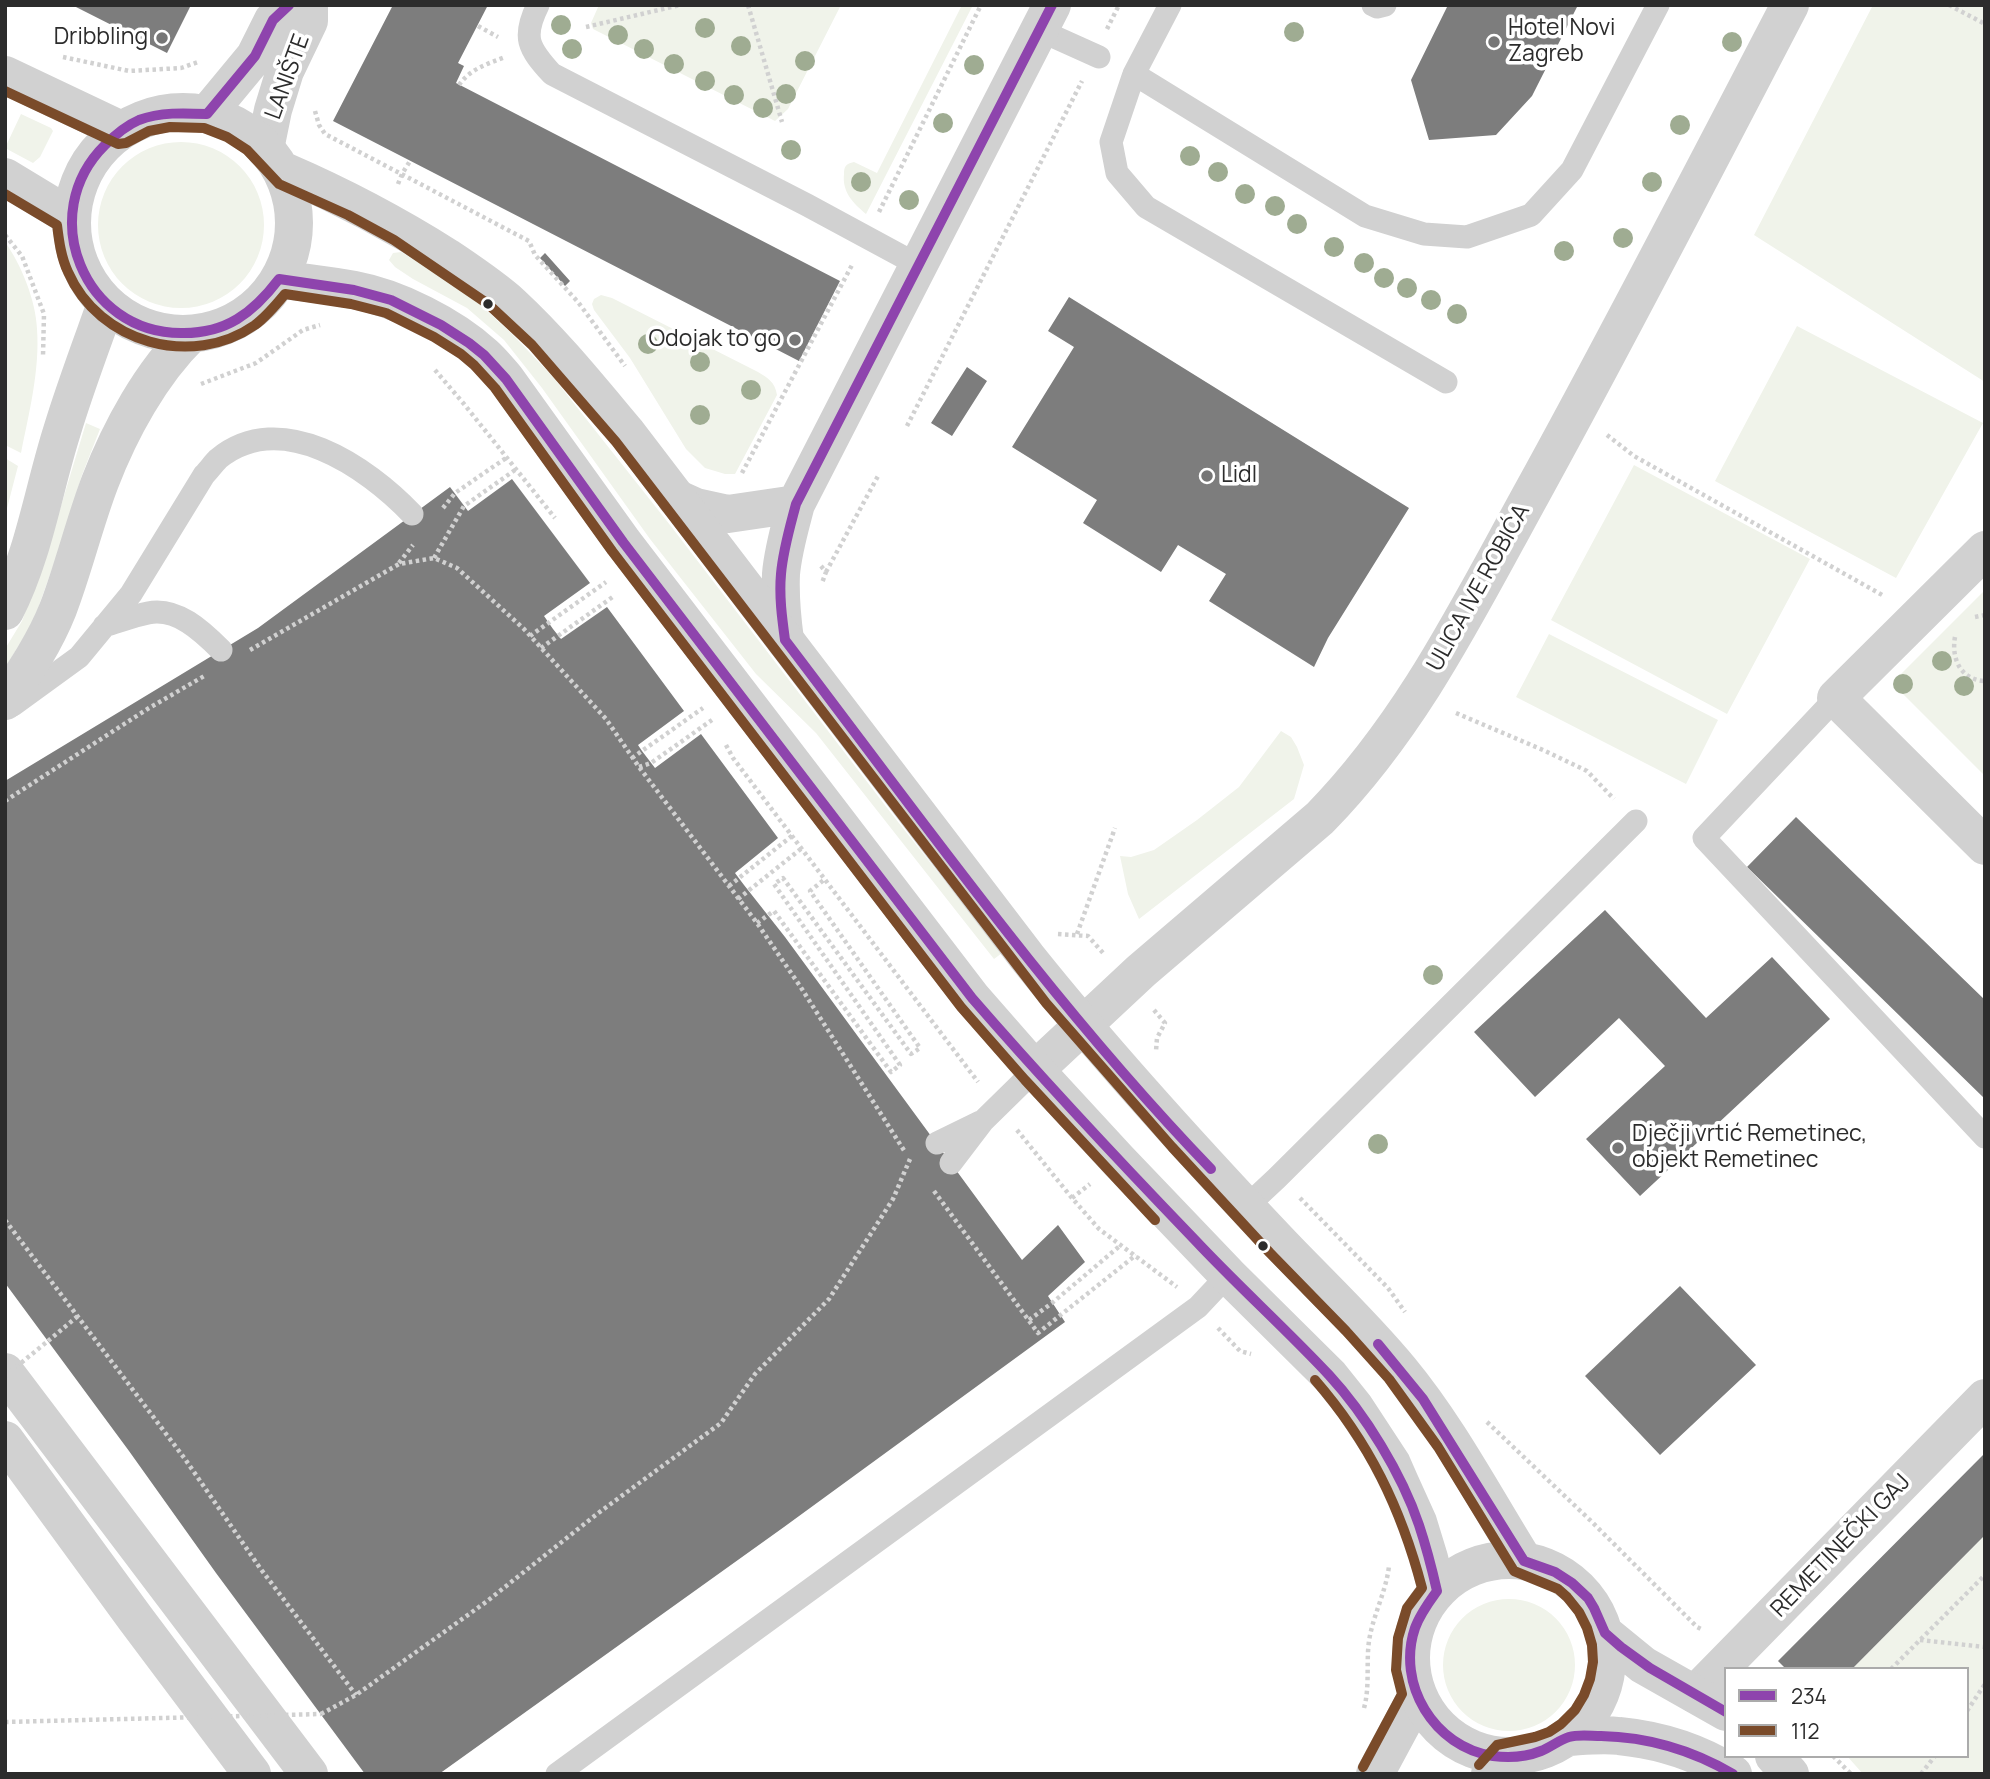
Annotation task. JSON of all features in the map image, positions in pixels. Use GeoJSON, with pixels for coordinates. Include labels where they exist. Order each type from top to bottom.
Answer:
{"type":"FeatureCollection","features":[{"type":"Feature","properties":{"kind":"street","name":"LANIŠTE"},"geometry":{"type":"LineString","coordinates":[[207,114],[255,56],[273,20],[289,5]]}},
{"type":"Feature","properties":{"kind":"street","name":"LANIŠTE"},"geometry":{"type":"LineString","coordinates":[[275,161],[273,110],[285,71],[309,21],[309,5]]}},
{"type":"Feature","properties":{"kind":"street","name":"ULICA IVE ROBIĆA"},"geometry":{"type":"LineString","coordinates":[[1035,1070],[1141,971],[1320,818],[1382,746],[1433,672],[1487,576],[1790,5]]}},
{"type":"Feature","properties":{"kind":"street"},"geometry":{"type":"LineString","coordinates":[[785,639],[781,609],[781,574],[796,504],[1046,18]]}},
{"type":"Feature","properties":{"kind":"street"},"geometry":{"type":"LineString","coordinates":[[5,75],[121,130]]}},
{"type":"Feature","properties":{"kind":"street"},"geometry":{"type":"LineString","coordinates":[[169,113],[207,114],[233,124],[256,139],[275,161],[293,194],[292,243],[278,279],[262,300],[242,317],[216,329],[191,334],[152,330],[127,319],[106,304],[84,275],[73,244],[71,217],[77,185],[93,156],[121,130],[144,118],[169,113]]}},
{"type":"Feature","properties":{"kind":"street"},"geometry":{"type":"LineString","coordinates":[[275,161],[401,228],[470,273],[511,304],[582,379],[1082,1025],[1163,1119],[1400,1369],[1437,1421],[1524,1561]]}},
{"type":"Feature","properties":{"kind":"street"},"geometry":{"type":"LineString","coordinates":[[5,177],[71,217]]}},
{"type":"Feature","properties":{"kind":"street"},"geometry":{"type":"LineString","coordinates":[[278,279],[354,290],[391,300],[441,325],[484,355],[513,388],[646,573],[972,998],[1035,1070],[1228,1275],[1330,1376],[1392,1464],[1418,1522],[1437,1591]]}},
{"type":"Feature","properties":{"kind":"street"},"geometry":{"type":"LineString","coordinates":[[5,611],[18,586],[62,431],[106,304]]}},
{"type":"Feature","properties":{"kind":"street"},"geometry":{"type":"LineString","coordinates":[[5,701],[34,658],[57,610],[100,482],[127,426],[155,376],[191,334]]}},
{"type":"Feature","properties":{"kind":"street"},"geometry":{"type":"LineString","coordinates":[[676,498],[728,514],[796,504]]}},
{"type":"Feature","properties":{"kind":"street"},"geometry":{"type":"LineString","coordinates":[[1985,550],[1836,698],[1985,846]]}},
{"type":"Feature","properties":{"kind":"street"},"geometry":{"type":"LineString","coordinates":[[5,1374],[309,1774]]}},
{"type":"Feature","properties":{"kind":"street","name":"REMETINEČKI GAJ"},"geometry":{"type":"LineString","coordinates":[[1730,1667],[1739,1651],[1985,1398]]}},
{"type":"Feature","properties":{"kind":"street"},"geometry":{"type":"LineString","coordinates":[[5,1440],[252,1774]]}},
{"type":"Feature","properties":{"kind":"street"},"geometry":{"type":"LineString","coordinates":[[1492,1561],[1524,1561],[1552,1569],[1576,1585],[1594,1608],[1605,1634],[1608,1663],[1602,1691],[1589,1716],[1569,1737],[1538,1752],[1497,1765],[1452,1739],[1432,1720],[1417,1696],[1410,1669],[1412,1641],[1420,1614],[1437,1591],[1462,1572],[1492,1561]]}},
{"type":"Feature","properties":{"kind":"street","name":"REMETINEČKI GAJ"},"geometry":{"type":"LineString","coordinates":[[1605,1634],[1643,1665],[1711,1703],[1724,1679]]}},
{"type":"Feature","properties":{"kind":"street"},"geometry":{"type":"LineString","coordinates":[[1375,1774],[1417,1696]]}},
{"type":"Feature","properties":{"kind":"street"},"geometry":{"type":"LineString","coordinates":[[1569,1737],[1617,1735],[1667,1744],[1716,1763],[1733,1774]]}},
{"type":"Feature","properties":{"kind":"street"},"geometry":{"type":"LineString","coordinates":[[1776,1758],[1790,1774]]}},
{"type":"Feature","properties":{"kind":"lane"},"geometry":{"type":"LineString","coordinates":[[538,5],[529,24],[528,39],[539,60],[552,74],[918,265]]}},
{"type":"Feature","properties":{"kind":"lane"},"geometry":{"type":"LineString","coordinates":[[1170,5],[1134,74],[1111,142],[1116,173],[1146,207],[1446,382]]}},
{"type":"Feature","properties":{"kind":"lane"},"geometry":{"type":"LineString","coordinates":[[1373,5],[1385,5]]}},
{"type":"Feature","properties":{"kind":"lane"},"geometry":{"type":"LineString","coordinates":[[1134,74],[1365,216],[1424,234],[1467,237],[1531,215],[1572,170],[1658,5]]}},
{"type":"Feature","properties":{"kind":"lane"},"geometry":{"type":"LineString","coordinates":[[1046,18],[1096,56]]}},
{"type":"Feature","properties":{"kind":"lane"},"geometry":{"type":"LineString","coordinates":[[5,711],[79,657],[131,594],[204,475],[219,459],[240,446],[262,440],[284,439],[303,442],[328,451],[358,469],[412,514]]}},
{"type":"Feature","properties":{"kind":"lane"},"geometry":{"type":"LineString","coordinates":[[104,626],[151,612],[171,614],[199,627],[221,650]]}},
{"type":"Feature","properties":{"kind":"lane"},"geometry":{"type":"LineString","coordinates":[[1836,698],[1704,838],[1985,1136]]}},
{"type":"Feature","properties":{"kind":"lane"},"geometry":{"type":"LineString","coordinates":[[1246,1207],[1636,821]]}},
{"type":"Feature","properties":{"kind":"lane"},"geometry":{"type":"LineString","coordinates":[[951,1163],[982,1121],[1035,1070]]}},
{"type":"Feature","properties":{"kind":"lane"},"geometry":{"type":"LineString","coordinates":[[937,1143],[982,1121]]}},
{"type":"Feature","properties":{"kind":"lane"},"geometry":{"type":"LineString","coordinates":[[557,1774],[1198,1307],[1228,1275]]}},
{"type":"Feature","properties":{"kind":"path"},"geometry":{"type":"LineString","coordinates":[[586,27],[680,5]]}},
{"type":"Feature","properties":{"kind":"path"},"geometry":{"type":"LineString","coordinates":[[748,5],[782,122]]}},
{"type":"Feature","properties":{"kind":"path"},"geometry":{"type":"LineString","coordinates":[[876,219],[981,5]]}},
{"type":"Feature","properties":{"kind":"path"},"geometry":{"type":"LineString","coordinates":[[907,426],[1096,56],[1119,5]]}},
{"type":"Feature","properties":{"kind":"path"},"geometry":{"type":"LineString","coordinates":[[1949,5],[1985,24]]}},
{"type":"Feature","properties":{"kind":"path"},"geometry":{"type":"LineString","coordinates":[[478,26],[509,42]]}},
{"type":"Feature","properties":{"kind":"path"},"geometry":{"type":"LineString","coordinates":[[52,54],[129,71],[181,68],[196,64],[206,56]]}},
{"type":"Feature","properties":{"kind":"path"},"geometry":{"type":"LineString","coordinates":[[459,85],[465,76],[481,66],[512,54]]}},
{"type":"Feature","properties":{"kind":"path"},"geometry":{"type":"LineString","coordinates":[[315,101],[315,114],[325,134],[529,241],[535,255],[596,324]]}},
{"type":"Feature","properties":{"kind":"path"},"geometry":{"type":"LineString","coordinates":[[402,174],[411,161]]}},
{"type":"Feature","properties":{"kind":"path"},"geometry":{"type":"LineString","coordinates":[[5,235],[22,256],[44,314],[43,361]]}},
{"type":"Feature","properties":{"kind":"path"},"geometry":{"type":"LineString","coordinates":[[736,484],[856,259]]}},
{"type":"Feature","properties":{"kind":"path"},"geometry":{"type":"LineString","coordinates":[[193,388],[256,363],[303,330],[325,324]]}},
{"type":"Feature","properties":{"kind":"path"},"geometry":{"type":"LineString","coordinates":[[433,367],[557,522]]}},
{"type":"Feature","properties":{"kind":"path"},"geometry":{"type":"LineString","coordinates":[[1604,432],[1634,456],[1882,594],[1916,618]]}},
{"type":"Feature","properties":{"kind":"path"},"geometry":{"type":"LineString","coordinates":[[455,493],[506,458]]}},
{"type":"Feature","properties":{"kind":"path"},"geometry":{"type":"LineString","coordinates":[[433,558],[464,506],[515,470]]}},
{"type":"Feature","properties":{"kind":"path"},"geometry":{"type":"LineString","coordinates":[[826,572],[878,476]]}},
{"type":"Feature","properties":{"kind":"path"},"geometry":{"type":"LineString","coordinates":[[244,653],[398,564],[433,558],[457,568],[530,636],[606,719],[632,758],[757,923],[918,1170]]}},
{"type":"Feature","properties":{"kind":"path"},"geometry":{"type":"LineString","coordinates":[[530,636],[595,590]]}},
{"type":"Feature","properties":{"kind":"path"},"geometry":{"type":"LineString","coordinates":[[541,648],[604,602]]}},
{"type":"Feature","properties":{"kind":"path"},"geometry":{"type":"LineString","coordinates":[[1969,619],[1985,615]]}},
{"type":"Feature","properties":{"kind":"path"},"geometry":{"type":"LineString","coordinates":[[1960,627],[1955,636],[1954,658],[1968,676],[1985,681]]}},
{"type":"Feature","properties":{"kind":"path"},"geometry":{"type":"LineString","coordinates":[[5,801],[149,708],[209,674]]}},
{"type":"Feature","properties":{"kind":"path"},"geometry":{"type":"LineString","coordinates":[[632,758],[704,708]]}},
{"type":"Feature","properties":{"kind":"path"},"geometry":{"type":"LineString","coordinates":[[1456,713],[1587,771],[1636,821]]}},
{"type":"Feature","properties":{"kind":"path"},"geometry":{"type":"LineString","coordinates":[[639,767],[651,763],[713,720]]}},
{"type":"Feature","properties":{"kind":"path"},"geometry":{"type":"LineString","coordinates":[[1077,934],[1115,828]]}},
{"type":"Feature","properties":{"kind":"path"},"geometry":{"type":"LineString","coordinates":[[729,886],[793,835]]}},
{"type":"Feature","properties":{"kind":"path"},"geometry":{"type":"LineString","coordinates":[[738,899],[802,848]]}},
{"type":"Feature","properties":{"kind":"path"},"geometry":{"type":"LineString","coordinates":[[757,923],[774,911],[891,1072],[901,1065],[774,884],[783,878],[911,1054],[920,1048],[810,891],[825,879]]}},
{"type":"Feature","properties":{"kind":"path"},"geometry":{"type":"LineString","coordinates":[[1026,1142],[1100,1229],[1172,1282]]}},
{"type":"Feature","properties":{"kind":"path"},"geometry":{"type":"LineString","coordinates":[[5,1722],[321,1714],[356,1695],[486,1602],[597,1514],[721,1423],[755,1374],[830,1299],[893,1199],[910,1159]]}},
{"type":"Feature","properties":{"kind":"path"},"geometry":{"type":"LineString","coordinates":[[926,1181],[1038,1333],[1136,1255]]}},
{"type":"Feature","properties":{"kind":"path"},"geometry":{"type":"LineString","coordinates":[[1296,1194],[1388,1288],[1410,1320]]}},
{"type":"Feature","properties":{"kind":"path"},"geometry":{"type":"LineString","coordinates":[[5,1220],[185,1459],[260,1568],[356,1695]]}},
{"type":"Feature","properties":{"kind":"path"},"geometry":{"type":"LineString","coordinates":[[1028,1320],[1121,1245]]}},
{"type":"Feature","properties":{"kind":"path"},"geometry":{"type":"LineString","coordinates":[[5,1374],[78,1316]]}},
{"type":"Feature","properties":{"kind":"path"},"geometry":{"type":"LineString","coordinates":[[1234,1344],[1240,1351],[1254,1354]]}},
{"type":"Feature","properties":{"kind":"path"},"geometry":{"type":"LineString","coordinates":[[1478,1413],[1698,1628],[1709,1632]]}},
{"type":"Feature","properties":{"kind":"path"},"geometry":{"type":"LineString","coordinates":[[1363,1710],[1367,1699],[1370,1638],[1387,1581],[1389,1557]]}},
{"type":"Feature","properties":{"kind":"path"},"geometry":{"type":"LineString","coordinates":[[1893,1667],[1985,1575]]}},
{"type":"Feature","properties":{"kind":"path"},"geometry":{"type":"LineString","coordinates":[[1920,1640],[1985,1647]]}},
{"type":"Feature","properties":{"kind":"path"},"geometry":{"type":"LineString","coordinates":[[1969,1708],[1985,1684]]}},
{"type":"Feature","properties":{"kind":"path"},"geometry":{"type":"LineString","coordinates":[[1835,1758],[1851,1774]]}},
{"type":"Feature","properties":{"kind":"path"},"geometry":{"type":"LineString","coordinates":[[1921,1774],[1933,1758]]}},
{"type":"Feature","properties":{"kind":"shaded area"},"geometry":{"type":"Polygon","coordinates":[[[599,5],[841,5],[788,109],[775,121],[593,29],[591,23],[599,5]]]}},
{"type":"Feature","properties":{"kind":"shaded area"},"geometry":{"type":"Polygon","coordinates":[[[962,5],[973,5],[866,214],[847,192],[845,167],[854,162],[877,173],[962,5]]]}},
{"type":"Feature","properties":{"kind":"shaded area"},"geometry":{"type":"Polygon","coordinates":[[[1873,5],[1985,5],[1985,382],[1754,235],[1873,5]]]}},
{"type":"Feature","properties":{"kind":"shaded area"},"geometry":{"type":"Polygon","coordinates":[[[21,114],[53,131],[40,157],[33,163],[5,148],[21,114]]]}},
{"type":"Feature","properties":{"kind":"shaded area"},"geometry":{"type":"Polygon","coordinates":[[[181,142],[213,148],[240,166],[258,193],[264,225],[258,257],[240,284],[213,302],[181,308],[149,302],[122,284],[104,257],[98,225],[104,193],[122,166],[149,148],[181,142]]]}},
{"type":"Feature","properties":{"kind":"shaded area"},"geometry":{"type":"Polygon","coordinates":[[[5,242],[27,283],[37,329],[35,376],[21,453],[5,445],[5,242]]]}},
{"type":"Feature","properties":{"kind":"shaded area"},"geometry":{"type":"Polygon","coordinates":[[[401,252],[472,297],[553,377],[1002,953],[994,959],[816,733],[756,674],[650,539],[542,388],[504,340],[467,308],[395,267],[389,260],[393,253],[401,252]]]}},
{"type":"Feature","properties":{"kind":"shaded area"},"geometry":{"type":"Polygon","coordinates":[[[601,295],[612,298],[758,372],[773,384],[777,395],[735,474],[705,468],[686,449],[630,358],[594,310],[594,299],[601,295]]]}},
{"type":"Feature","properties":{"kind":"shaded area"},"geometry":{"type":"Polygon","coordinates":[[[1797,326],[1983,423],[1896,578],[1715,481],[1797,326]]]}},
{"type":"Feature","properties":{"kind":"shaded area"},"geometry":{"type":"Polygon","coordinates":[[[86,423],[100,429],[37,611],[5,668],[5,649],[22,621],[51,539],[86,423]]]}},
{"type":"Feature","properties":{"kind":"shaded area"},"geometry":{"type":"Polygon","coordinates":[[[5,458],[18,466],[5,516],[5,458]]]}},
{"type":"Feature","properties":{"kind":"shaded area"},"geometry":{"type":"Polygon","coordinates":[[[1634,465],[1810,559],[1727,714],[1551,620],[1634,465]]]}},
{"type":"Feature","properties":{"kind":"shaded area"},"geometry":{"type":"Polygon","coordinates":[[[1985,590],[1985,776],[1901,692],[1898,677],[1985,590]]]}},
{"type":"Feature","properties":{"kind":"shaded area"},"geometry":{"type":"Polygon","coordinates":[[[1549,634],[1718,720],[1686,784],[1516,697],[1549,634]]]}},
{"type":"Feature","properties":{"kind":"shaded area"},"geometry":{"type":"Polygon","coordinates":[[[1281,731],[1291,737],[1304,765],[1294,799],[1139,919],[1128,894],[1120,856],[1131,857],[1154,850],[1197,820],[1239,787],[1281,731]]]}},
{"type":"Feature","properties":{"kind":"shaded area"},"geometry":{"type":"Polygon","coordinates":[[[1985,1535],[1985,1774],[1863,1774],[1849,1758],[1969,1758],[1969,1667],[1854,1667],[1985,1535]]]}},
{"type":"Feature","properties":{"kind":"shaded area"},"geometry":{"type":"Polygon","coordinates":[[[1509,1599],[1534,1604],[1556,1618],[1570,1640],[1575,1665],[1570,1690],[1556,1712],[1534,1726],[1509,1731],[1484,1726],[1462,1712],[1448,1690],[1443,1665],[1448,1640],[1462,1618],[1484,1604],[1509,1599]]]}},
{"type":"Feature","properties":{"kind":"building"},"geometry":{"type":"Polygon","coordinates":[[[72,5],[191,5],[167,53],[72,5]]]}},
{"type":"Feature","properties":{"kind":"building"},"geometry":{"type":"Polygon","coordinates":[[[393,5],[488,5],[458,63],[464,66],[456,83],[840,281],[799,361],[333,121],[393,5]]]}},
{"type":"Feature","properties":{"kind":"building","name":"Hotel Novi Zagreb"},"geometry":{"type":"Polygon","coordinates":[[[1448,5],[1578,5],[1532,96],[1496,135],[1429,140],[1411,80],[1448,5]]]}},
{"type":"Feature","properties":{"kind":"building"},"geometry":{"type":"Polygon","coordinates":[[[545,253],[570,281],[565,286],[540,258],[545,253]]]}},
{"type":"Feature","properties":{"kind":"building","name":"Lidl"},"geometry":{"type":"Polygon","coordinates":[[[1069,297],[1409,508],[1328,638],[1314,667],[1209,601],[1226,574],[1178,545],[1161,572],[1083,523],[1097,500],[1012,447],[1074,347],[1048,331],[1069,297]]]}},
{"type":"Feature","properties":{"kind":"building"},"geometry":{"type":"Polygon","coordinates":[[[967,367],[987,381],[952,436],[931,423],[967,367]]]}},
{"type":"Feature","properties":{"kind":"building"},"geometry":{"type":"Polygon","coordinates":[[[512,479],[590,583],[544,616],[553,629],[561,639],[607,607],[684,711],[638,745],[642,751],[655,768],[701,734],[778,838],[735,873],[1022,1260],[1058,1225],[1085,1262],[1048,1296],[1065,1322],[439,1774],[365,1774],[5,1283],[5,781],[258,628],[450,487],[468,511],[512,479]]]}},
{"type":"Feature","properties":{"kind":"building"},"geometry":{"type":"Polygon","coordinates":[[[1796,817],[1985,1000],[1985,1099],[1747,867],[1796,817]]]}},
{"type":"Feature","properties":{"kind":"building"},"geometry":{"type":"Polygon","coordinates":[[[1605,910],[1706,1018],[1772,957],[1830,1019],[1640,1196],[1586,1139],[1665,1066],[1619,1018],[1535,1097],[1474,1032],[1605,910]]]}},
{"type":"Feature","properties":{"kind":"building"},"geometry":{"type":"Polygon","coordinates":[[[1680,1286],[1756,1365],[1660,1455],[1585,1376],[1680,1286]]]}},
{"type":"Feature","properties":{"kind":"building"},"geometry":{"type":"Polygon","coordinates":[[[1985,1453],[1985,1535],[1854,1667],[1784,1667],[1778,1661],[1985,1453]]]}},
{"type":"Feature","properties":{"kind":"transit line","name":"234"},"geometry":{"type":"LineString","coordinates":[[289,5],[273,20],[255,56],[207,114],[164,114],[134,122],[105,145],[84,173],[74,203],[73,235],[80,265],[96,292],[118,313],[147,328],[181,333],[212,330],[237,319],[259,302],[279,279],[354,290],[391,300],[441,325],[484,355],[506,379],[623,542],[972,998],[1138,1181],[1329,1375],[1369,1426],[1393,1465],[1412,1506],[1437,1591],[1417,1623],[1410,1649],[1416,1691],[1437,1726],[1453,1740],[1472,1750],[1493,1756],[1529,1755],[1573,1736],[1619,1737],[1670,1746],[1733,1774]]}},
{"type":"Feature","properties":{"kind":"transit line","name":"234"},"geometry":{"type":"LineString","coordinates":[[1052,5],[796,504],[781,574],[785,640],[1043,977],[1097,1043],[1211,1169]]}},
{"type":"Feature","properties":{"kind":"transit line","name":"112"},"geometry":{"type":"LineString","coordinates":[[5,91],[118,144],[126,143],[149,131],[170,127],[204,128],[227,137],[247,150],[279,184],[348,215],[394,240],[488,304],[532,345],[616,442],[1046,1003],[1172,1147],[1389,1379],[1438,1447],[1514,1571],[1558,1589],[1579,1612],[1592,1645],[1593,1662],[1590,1679],[1575,1710],[1549,1732],[1497,1745],[1479,1765]]}},
{"type":"Feature","properties":{"kind":"transit line","name":"112"},"geometry":{"type":"LineString","coordinates":[[5,194],[57,225],[68,272],[82,296],[101,316],[124,332],[149,342],[176,346],[204,345],[230,338],[259,322],[285,294],[351,304],[386,313],[434,337],[474,365],[495,388],[612,551],[961,1007],[1155,1220]]}},
{"type":"Feature","properties":{"kind":"transit line","name":"234"},"geometry":{"type":"LineString","coordinates":[[1378,1344],[1423,1399],[1524,1561],[1555,1572],[1572,1583],[1588,1598],[1605,1633],[1621,1647],[1650,1668],[1724,1711]]}},
{"type":"Feature","properties":{"kind":"transit line","name":"112"},"geometry":{"type":"LineString","coordinates":[[1315,1380],[1352,1427],[1381,1477],[1404,1530],[1422,1588],[1407,1608],[1398,1638],[1396,1670],[1402,1694],[1363,1767]]}},
{"type":"Feature","properties":{"kind":"place","name":"Dribbling"},"geometry":{"type":"Point","coordinates":[162,38]}},
{"type":"Feature","properties":{"kind":"place","name":"Hotel Novi Zagreb"},"geometry":{"type":"Point","coordinates":[1494,42]}},
{"type":"Feature","properties":{"kind":"place","name":"Odojak to go"},"geometry":{"type":"Point","coordinates":[795,340]}},
{"type":"Feature","properties":{"kind":"place","name":"Lidl"},"geometry":{"type":"Point","coordinates":[1207,476]}},
{"type":"Feature","properties":{"kind":"place","name":"Dječji vrtić Remetinec, objekt Remetinec"},"geometry":{"type":"Point","coordinates":[1618,1148]}}]}
